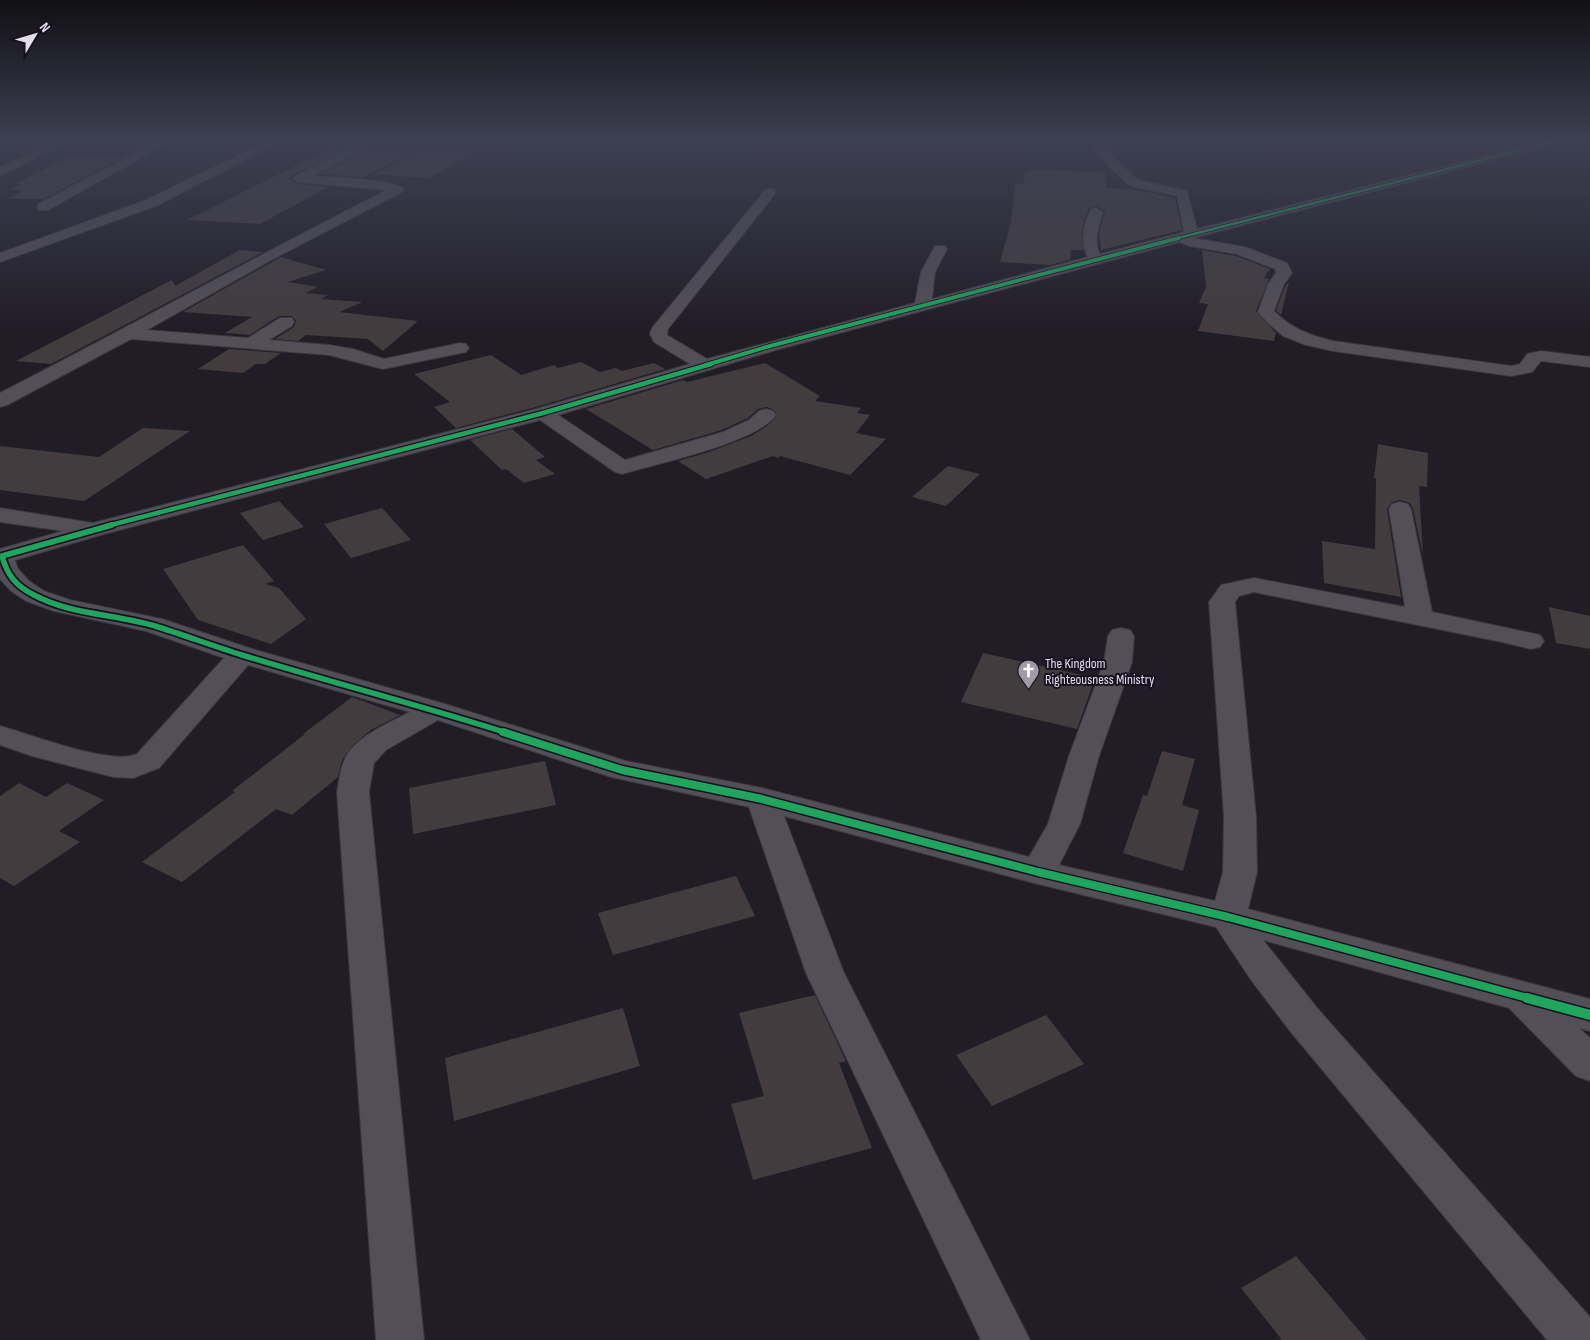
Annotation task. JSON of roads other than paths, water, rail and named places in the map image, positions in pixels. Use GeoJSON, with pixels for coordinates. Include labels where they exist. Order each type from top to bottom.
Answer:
{"type":"FeatureCollection","features":[{"type":"Feature","properties":{"kind":"street"},"geometry":{"type":"LineString","coordinates":[[43,207],[49,204]]}},
{"type":"Feature","properties":{"kind":"street"},"geometry":{"type":"LineString","coordinates":[[0,258],[149,204]]}},
{"type":"Feature","properties":{"kind":"street"},"geometry":{"type":"LineString","coordinates":[[0,401],[128,334],[268,256],[370,204]]}},
{"type":"Feature","properties":{"kind":"street"},"geometry":{"type":"LineString","coordinates":[[706,366],[660,338],[658,334],[660,328],[761,204]]}},
{"type":"Feature","properties":{"kind":"street"},"geometry":{"type":"LineString","coordinates":[[1184,204],[1189,242],[1240,250],[1282,266],[1284,273],[1276,284],[1266,312],[1288,334],[1332,346],[1511,371],[1526,368],[1533,358],[1542,356],[1590,362]]}},
{"type":"Feature","properties":{"kind":"street"},"geometry":{"type":"LineString","coordinates":[[1311,204],[1097,259],[1013,284],[923,305],[543,413],[96,529],[1,556],[6,571],[20,586],[35,596],[63,606],[153,625],[242,654],[435,710],[622,770],[762,799],[1038,872],[1228,917],[1590,1015]]}},
{"type":"Feature","properties":{"kind":"street"},"geometry":{"type":"LineString","coordinates":[[1096,212],[1089,244],[1093,256],[1097,259]]}},
{"type":"Feature","properties":{"kind":"street"},"geometry":{"type":"LineString","coordinates":[[923,305],[928,272],[940,250]]}},
{"type":"Feature","properties":{"kind":"street"},"geometry":{"type":"LineString","coordinates":[[253,343],[286,322]]}},
{"type":"Feature","properties":{"kind":"street"},"geometry":{"type":"LineString","coordinates":[[128,334],[338,351],[383,364],[460,348]]}},
{"type":"Feature","properties":{"kind":"street"},"geometry":{"type":"LineString","coordinates":[[543,413],[622,468],[730,436],[756,424],[766,415]]}},
{"type":"Feature","properties":{"kind":"street"},"geometry":{"type":"LineString","coordinates":[[1400,509],[1420,617]]}},
{"type":"Feature","properties":{"kind":"street"},"geometry":{"type":"LineString","coordinates":[[0,515],[96,529]]}},
{"type":"Feature","properties":{"kind":"street"},"geometry":{"type":"LineString","coordinates":[[1531,641],[1420,617],[1254,585],[1230,590],[1222,602],[1240,817],[1240,872],[1228,917],[1264,970],[1304,1020],[1578,1340]]}},
{"type":"Feature","properties":{"kind":"street"},"geometry":{"type":"LineString","coordinates":[[1038,872],[1064,824],[1084,756],[1118,662],[1121,636]]}},
{"type":"Feature","properties":{"kind":"street"},"geometry":{"type":"LineString","coordinates":[[0,734],[43,749],[113,768],[133,768],[148,760],[242,654]]}},
{"type":"Feature","properties":{"kind":"street"},"geometry":{"type":"LineString","coordinates":[[400,1340],[353,792],[359,760],[375,743],[435,710]]}},
{"type":"Feature","properties":{"kind":"street"},"geometry":{"type":"LineString","coordinates":[[762,799],[825,973],[1006,1340]]}},
{"type":"Feature","properties":{"kind":"street"},"geometry":{"type":"LineString","coordinates":[[1521,996],[1590,1064]]}},
{"type":"Feature","properties":{"kind":"place","name":"The Kingdom Righteousness Ministry"},"geometry":{"type":"Point","coordinates":[1029,690]}}]}
